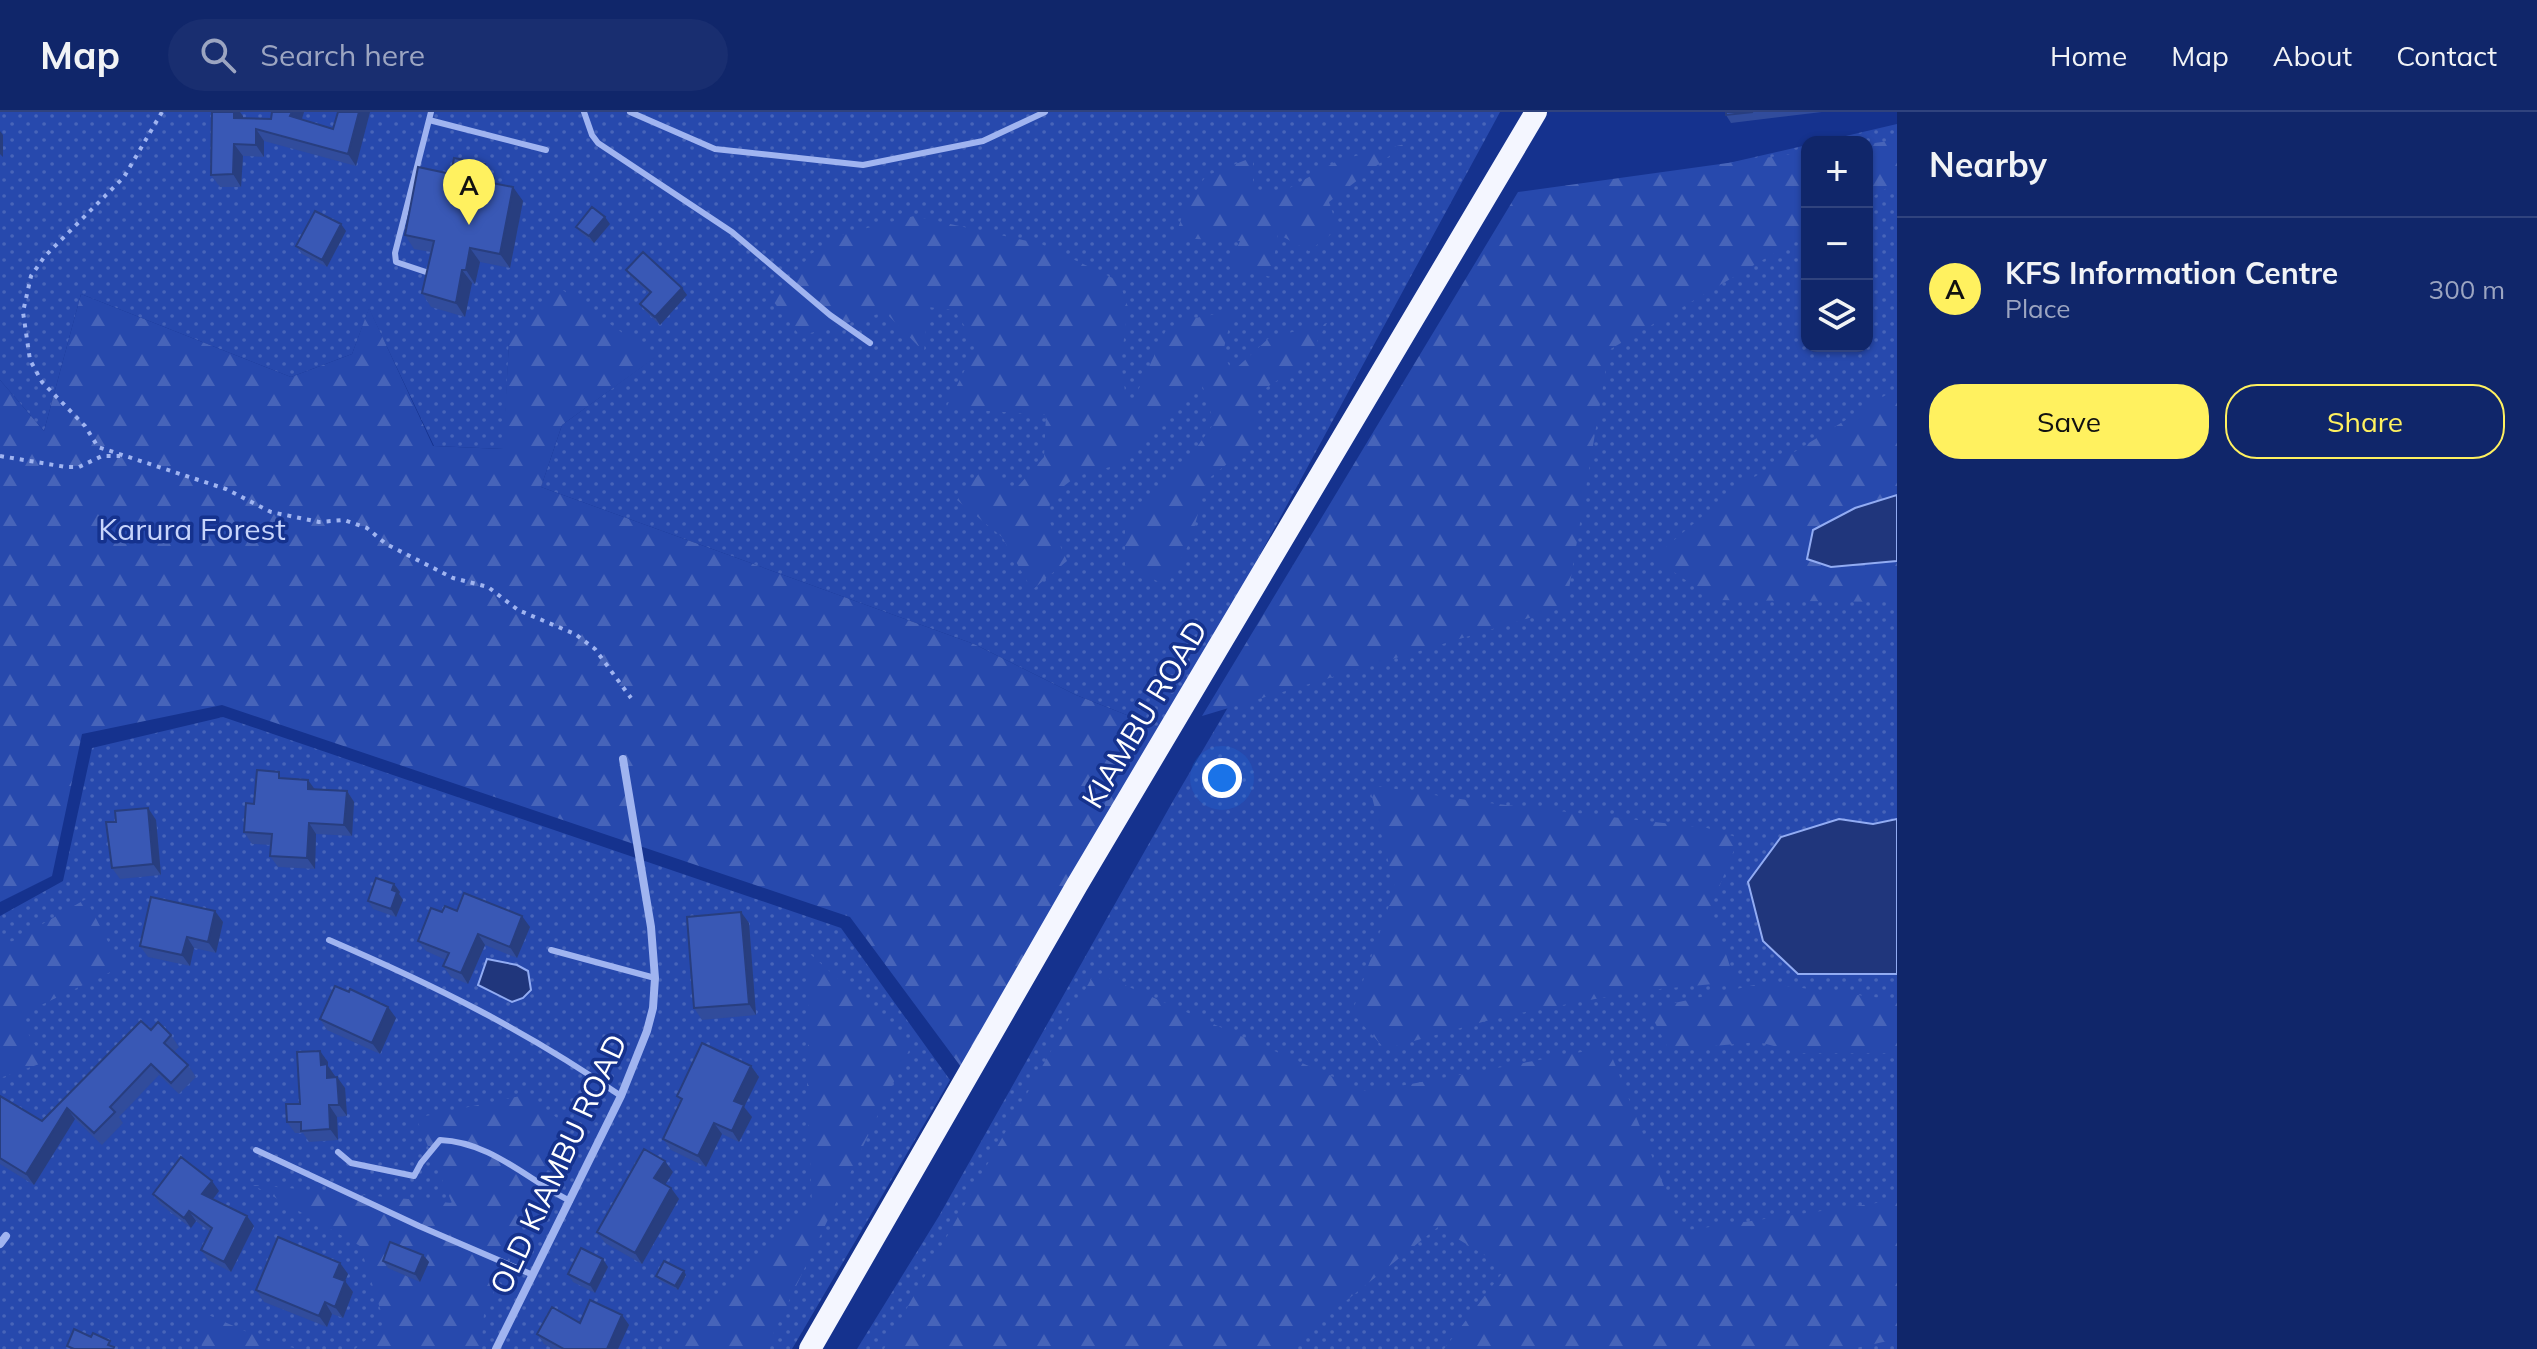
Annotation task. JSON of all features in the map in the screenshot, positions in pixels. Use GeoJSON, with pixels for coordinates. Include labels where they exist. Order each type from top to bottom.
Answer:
{"type":"FeatureCollection","features":[{"type":"Feature","properties":{"kind":"highway","name":"KIAMBU ROAD"},"geometry":{"type":"LineString","coordinates":[[810,1349],[1077,885],[1536,112]]}},
{"type":"Feature","properties":{"kind":"street","name":"OLD KIAMBU ROAD"},"geometry":{"type":"LineString","coordinates":[[496,1349],[621,1096],[653,1008],[655,978],[651,927],[623,759]]}},
{"type":"Feature","properties":{"kind":"lane"},"geometry":{"type":"LineString","coordinates":[[426,272],[396,262],[395,253],[431,112]]}},
{"type":"Feature","properties":{"kind":"lane"},"geometry":{"type":"LineString","coordinates":[[584,112],[598,143],[732,232],[830,315],[870,343]]}},
{"type":"Feature","properties":{"kind":"lane"},"geometry":{"type":"LineString","coordinates":[[630,112],[715,149],[863,165],[983,141],[1045,112]]}},
{"type":"Feature","properties":{"kind":"lane"},"geometry":{"type":"LineString","coordinates":[[429,120],[546,150]]}},
{"type":"Feature","properties":{"kind":"lane"},"geometry":{"type":"LineString","coordinates":[[329,940],[423,980],[485,1011],[562,1055],[621,1096]]}},
{"type":"Feature","properties":{"kind":"lane"},"geometry":{"type":"LineString","coordinates":[[551,950],[655,978]]}},
{"type":"Feature","properties":{"kind":"lane"},"geometry":{"type":"LineString","coordinates":[[338,1152],[351,1163],[414,1176],[440,1140],[462,1141],[502,1158],[549,1191],[570,1201]]}},
{"type":"Feature","properties":{"kind":"lane"},"geometry":{"type":"LineString","coordinates":[[256,1150],[533,1275]]}},
{"type":"Feature","properties":{"kind":"path"},"geometry":{"type":"LineString","coordinates":[[162,112],[124,177],[45,256],[31,276],[23,312],[30,360],[42,382],[85,426],[98,447],[226,489],[271,512],[319,522],[344,520],[367,528],[386,544],[453,578],[488,587],[518,610],[575,634],[595,649],[631,698]]}},
{"type":"Feature","properties":{"kind":"path"},"geometry":{"type":"LineString","coordinates":[[0,456],[79,467],[102,456],[127,456]]}},
{"type":"Feature","properties":{"kind":"green space"},"geometry":{"type":"Polygon","coordinates":[[[0,112],[1500,112],[1165,730],[1076,695],[974,644],[541,487],[562,425],[655,357],[509,342],[504,449],[434,446],[369,309],[352,354],[291,377],[81,294],[44,431],[0,380],[0,112]]]}},
{"type":"Feature","properties":{"kind":"green space"},"geometry":{"type":"Polygon","coordinates":[[[1897,124],[1897,1349],[857,1349],[939,1216],[1173,801],[1519,211],[1801,146],[1801,352],[1873,352],[1873,136],[1846,136],[1897,124]]]}},
{"type":"Feature","properties":{"kind":"green space"},"geometry":{"type":"Polygon","coordinates":[[[1897,140],[1897,182],[1873,196],[1873,143],[1897,140]]]}},
{"type":"Feature","properties":{"kind":"green space"},"geometry":{"type":"Polygon","coordinates":[[[1405,144],[1329,202],[1338,229],[1309,251],[1278,234],[1271,277],[1229,267],[1240,241],[1175,238],[1185,207],[1206,176],[1253,157],[1253,188],[1277,195],[1339,160],[1405,144]]]}},
{"type":"Feature","properties":{"kind":"green space"},"geometry":{"type":"Polygon","coordinates":[[[1801,153],[1801,238],[1609,350],[1566,607],[1202,716],[1518,192],[1801,153]]]}},
{"type":"Feature","properties":{"kind":"green space"},"geometry":{"type":"Polygon","coordinates":[[[914,216],[1041,244],[1119,281],[1128,307],[1121,363],[1128,412],[1167,328],[1195,318],[1233,311],[1223,352],[1232,372],[1269,338],[1327,323],[1306,362],[1255,395],[1257,440],[1207,480],[1191,540],[1167,586],[1125,565],[1125,519],[1180,471],[1214,423],[1202,384],[1121,464],[1077,476],[1051,496],[1048,518],[1067,561],[1032,590],[1002,537],[957,500],[986,465],[1012,493],[1044,457],[1046,415],[946,408],[977,345],[954,310],[928,307],[924,352],[885,312],[800,336],[773,301],[811,254],[844,234],[914,216]]]}},
{"type":"Feature","properties":{"kind":"green space","name":"Karura Forest"},"geometry":{"type":"Polygon","coordinates":[[[557,286],[656,357],[562,425],[541,487],[974,644],[1076,695],[1165,730],[973,1083],[850,917],[222,705],[82,734],[52,876],[0,902],[0,380],[44,431],[81,294],[291,377],[352,354],[369,308],[433,446],[503,449],[509,341],[557,286]]]}},
{"type":"Feature","properties":{"kind":"green space"},"geometry":{"type":"Polygon","coordinates":[[[1897,388],[1897,602],[1715,600],[1653,558],[1732,491],[1897,388]]]}},
{"type":"Feature","properties":{"kind":"green space"},"geometry":{"type":"Polygon","coordinates":[[[223,717],[841,928],[950,1080],[792,1349],[0,1349],[0,916],[63,881],[92,748],[223,717]]]}},
{"type":"Feature","properties":{"kind":"green space"},"geometry":{"type":"Polygon","coordinates":[[[1369,785],[1480,802],[1707,828],[1739,838],[1711,907],[1735,982],[1638,991],[1504,1016],[1385,1049],[1352,1013],[1395,888],[1369,785]]]}},
{"type":"Feature","properties":{"kind":"green space"},"geometry":{"type":"Polygon","coordinates":[[[86,899],[121,967],[18,1016],[45,1062],[0,1078],[0,944],[13,941],[86,899]]]}},
{"type":"Feature","properties":{"kind":"green space"},"geometry":{"type":"Polygon","coordinates":[[[810,954],[912,1044],[766,1349],[671,1349],[704,1308],[812,1204],[807,1089],[810,954]]]}},
{"type":"Feature","properties":{"kind":"green space"},"geometry":{"type":"Polygon","coordinates":[[[1095,972],[1368,1092],[1608,1047],[1682,1231],[1897,1200],[1897,1339],[1851,1349],[1444,1349],[1506,1268],[1438,1227],[1286,1349],[884,1349],[1095,972]]]}},
{"type":"Feature","properties":{"kind":"green space"},"geometry":{"type":"Polygon","coordinates":[[[1763,983],[1897,1000],[1897,1053],[1802,1053],[1758,1042],[1669,1050],[1648,1009],[1763,983]]]}},
{"type":"Feature","properties":{"kind":"green space"},"geometry":{"type":"Polygon","coordinates":[[[525,1095],[567,1125],[484,1314],[481,1349],[355,1349],[385,1324],[360,1246],[253,1185],[452,1203],[416,1118],[525,1095]]]}},
{"type":"Feature","properties":{"kind":"green space"},"geometry":{"type":"Polygon","coordinates":[[[197,1310],[275,1344],[299,1349],[202,1349],[197,1310]]]}},
{"type":"Feature","properties":{"kind":"shaded area"},"geometry":{"type":"Polygon","coordinates":[[[1897,495],[1897,561],[1831,567],[1807,559],[1813,530],[1855,508],[1897,495]]]}},
{"type":"Feature","properties":{"kind":"shaded area"},"geometry":{"type":"Polygon","coordinates":[[[1839,819],[1873,824],[1897,819],[1897,974],[1798,974],[1763,941],[1748,882],[1781,837],[1839,819]]]}},
{"type":"Feature","properties":{"kind":"shaded area"},"geometry":{"type":"Polygon","coordinates":[[[487,959],[517,965],[528,971],[531,990],[523,998],[512,1002],[478,985],[487,959]]]}},
{"type":"Feature","properties":{"kind":"building"},"geometry":{"type":"Polygon","coordinates":[[[212,112],[234,112],[234,118],[271,119],[272,112],[292,112],[290,116],[333,129],[338,112],[359,112],[348,154],[256,129],[256,145],[234,144],[233,174],[211,175],[212,112]]]}},
{"type":"Feature","properties":{"kind":"building"},"geometry":{"type":"Polygon","coordinates":[[[1726,112],[1753,112],[1726,115],[1726,112]]]}},
{"type":"Feature","properties":{"kind":"building"},"geometry":{"type":"Polygon","coordinates":[[[454,158],[485,164],[482,181],[513,187],[500,254],[470,248],[456,303],[422,293],[434,241],[405,235],[418,167],[451,174],[454,158]]]}},
{"type":"Feature","properties":{"kind":"building"},"geometry":{"type":"Polygon","coordinates":[[[592,207],[605,217],[589,236],[576,227],[592,207]]]}},
{"type":"Feature","properties":{"kind":"building"},"geometry":{"type":"Polygon","coordinates":[[[315,211],[341,224],[322,260],[296,246],[315,211]]]}},
{"type":"Feature","properties":{"kind":"building"},"geometry":{"type":"Polygon","coordinates":[[[643,252],[682,288],[655,317],[640,304],[651,292],[626,270],[643,252]]]}},
{"type":"Feature","properties":{"kind":"building"},"geometry":{"type":"Polygon","coordinates":[[[257,770],[279,772],[279,778],[308,780],[308,789],[347,791],[344,825],[309,823],[307,858],[270,856],[272,834],[244,832],[246,803],[254,804],[257,770]]]}},
{"type":"Feature","properties":{"kind":"building"},"geometry":{"type":"Polygon","coordinates":[[[148,808],[153,864],[112,868],[106,822],[116,822],[115,811],[148,808]]]}},
{"type":"Feature","properties":{"kind":"building"},"geometry":{"type":"Polygon","coordinates":[[[376,878],[394,884],[392,890],[397,892],[391,909],[368,901],[376,878]]]}},
{"type":"Feature","properties":{"kind":"building"},"geometry":{"type":"Polygon","coordinates":[[[464,893],[522,916],[510,947],[478,934],[461,973],[443,966],[449,953],[418,941],[431,908],[442,912],[445,906],[457,911],[464,893]]]}},
{"type":"Feature","properties":{"kind":"building"},"geometry":{"type":"Polygon","coordinates":[[[151,897],[215,911],[208,942],[187,937],[182,955],[140,946],[151,897]]]}},
{"type":"Feature","properties":{"kind":"building"},"geometry":{"type":"Polygon","coordinates":[[[741,912],[749,1004],[694,1008],[687,917],[741,912]]]}},
{"type":"Feature","properties":{"kind":"building"},"geometry":{"type":"Polygon","coordinates":[[[335,986],[349,992],[350,989],[388,1007],[372,1043],[320,1019],[335,986]]]}},
{"type":"Feature","properties":{"kind":"building"},"geometry":{"type":"Polygon","coordinates":[[[141,1021],[151,1030],[158,1022],[171,1035],[164,1043],[188,1065],[171,1083],[151,1064],[110,1107],[115,1112],[94,1133],[67,1108],[26,1174],[0,1158],[0,1096],[42,1121],[141,1021]]]}},
{"type":"Feature","properties":{"kind":"building"},"geometry":{"type":"Polygon","coordinates":[[[702,1043],[751,1066],[734,1101],[744,1105],[732,1131],[714,1123],[698,1156],[663,1139],[682,1099],[677,1096],[702,1043]]]}},
{"type":"Feature","properties":{"kind":"building"},"geometry":{"type":"Polygon","coordinates":[[[320,1051],[321,1065],[327,1064],[327,1078],[337,1077],[339,1105],[329,1105],[330,1129],[301,1131],[301,1122],[287,1122],[286,1104],[300,1104],[297,1052],[320,1051]]]}},
{"type":"Feature","properties":{"kind":"building"},"geometry":{"type":"Polygon","coordinates":[[[644,1149],[665,1161],[654,1178],[671,1188],[635,1253],[597,1232],[644,1149]]]}},
{"type":"Feature","properties":{"kind":"building"},"geometry":{"type":"Polygon","coordinates":[[[181,1157],[212,1181],[202,1194],[247,1216],[224,1262],[201,1250],[212,1228],[189,1211],[184,1218],[153,1194],[181,1157]]]}},
{"type":"Feature","properties":{"kind":"building"},"geometry":{"type":"Polygon","coordinates":[[[278,1237],[340,1263],[334,1277],[345,1281],[335,1307],[325,1302],[319,1316],[256,1290],[278,1237]]]}},
{"type":"Feature","properties":{"kind":"building"},"geometry":{"type":"Polygon","coordinates":[[[390,1242],[423,1255],[415,1274],[383,1261],[390,1242]]]}},
{"type":"Feature","properties":{"kind":"building"},"geometry":{"type":"Polygon","coordinates":[[[581,1248],[603,1259],[590,1285],[568,1274],[581,1248]]]}},
{"type":"Feature","properties":{"kind":"building"},"geometry":{"type":"Polygon","coordinates":[[[664,1261],[684,1271],[675,1286],[656,1276],[664,1261]]]}},
{"type":"Feature","properties":{"kind":"building"},"geometry":{"type":"Polygon","coordinates":[[[590,1300],[622,1315],[607,1349],[564,1349],[537,1334],[552,1307],[580,1323],[590,1300]]]}},
{"type":"Feature","properties":{"kind":"building"},"geometry":{"type":"Polygon","coordinates":[[[74,1329],[91,1337],[93,1333],[110,1341],[108,1345],[114,1347],[74,1349],[67,1346],[74,1329]]]}},
{"type":"Feature","properties":{"kind":"place","name":"KFS Information Centre"},"geometry":{"type":"Point","coordinates":[469,225]}}]}
